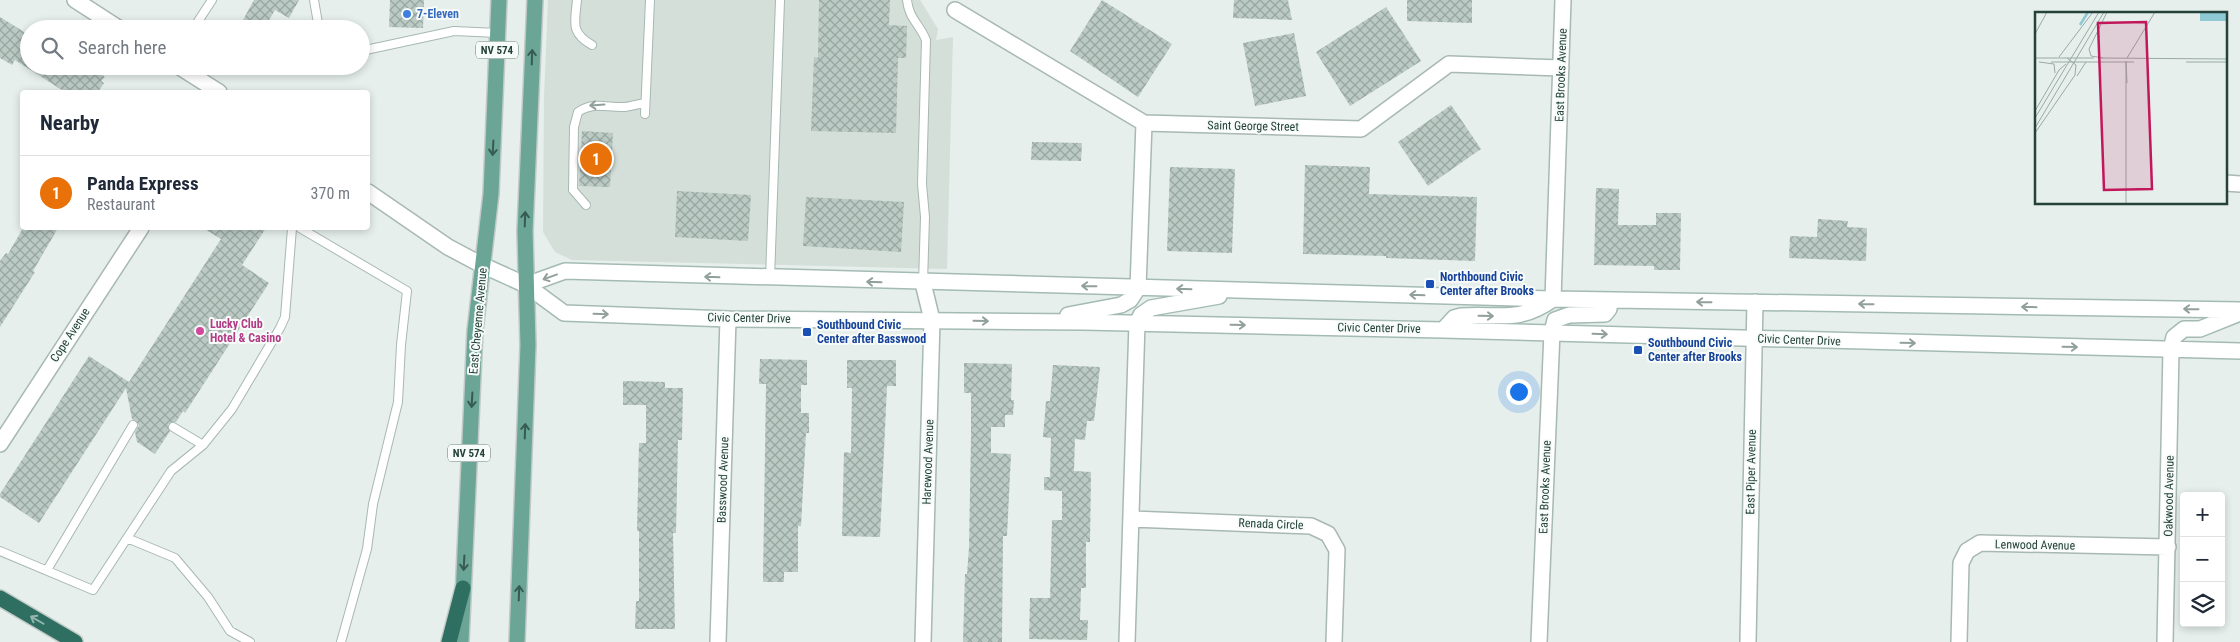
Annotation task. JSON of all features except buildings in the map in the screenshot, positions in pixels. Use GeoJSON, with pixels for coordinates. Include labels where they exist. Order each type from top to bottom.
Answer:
{"type":"FeatureCollection","features":[{"type":"Feature","properties":{"kind":"highway"},"geometry":{"type":"LineString","coordinates":[[449,642],[463,588]]}},
{"type":"Feature","properties":{"kind":"highway"},"geometry":{"type":"LineString","coordinates":[[0,598],[75,642]]}},
{"type":"Feature","properties":{"kind":"main road","name":"East Cheyenne Avenue"},"geometry":{"type":"LineString","coordinates":[[461,642],[475,331],[491,194],[499,0]]}},
{"type":"Feature","properties":{"kind":"main road","name":"NV 574"},"geometry":{"type":"LineString","coordinates":[[518,642],[528,346],[525,231],[535,0]]}},
{"type":"Feature","properties":{"kind":"street"},"geometry":{"type":"LineString","coordinates":[[75,0],[106,20]]}},
{"type":"Feature","properties":{"kind":"street","name":"East Brooks Avenue"},"geometry":{"type":"LineString","coordinates":[[1553,300],[1563,0]]}},
{"type":"Feature","properties":{"kind":"street","name":"Saint George Street"},"geometry":{"type":"LineString","coordinates":[[956,10],[1144,123],[1361,129],[1449,64],[1561,68]]}},
{"type":"Feature","properties":{"kind":"street"},"geometry":{"type":"LineString","coordinates":[[192,75],[216,90]]}},
{"type":"Feature","properties":{"kind":"street"},"geometry":{"type":"LineString","coordinates":[[1037,321],[1122,305],[1130,300],[1138,288],[1144,123]]}},
{"type":"Feature","properties":{"kind":"street","name":"Civic Center Drive"},"geometry":{"type":"LineString","coordinates":[[370,193],[448,246],[526,286],[564,313],[728,318],[1037,321],[1552,332],[2240,351]]}},
{"type":"Feature","properties":{"kind":"street","name":"Cope Avenue"},"geometry":{"type":"LineString","coordinates":[[0,444],[140,230]]}},
{"type":"Feature","properties":{"kind":"street"},"geometry":{"type":"LineString","coordinates":[[526,286],[565,272],[1553,300],[1755,302],[2240,312]]}},
{"type":"Feature","properties":{"kind":"street","name":"Harewood Avenue"},"geometry":{"type":"LineString","coordinates":[[923,283],[932,320],[923,642]]}},
{"type":"Feature","properties":{"kind":"street"},"geometry":{"type":"LineString","coordinates":[[1127,642],[1137,323],[1141,315],[1151,308],[1254,291]]}},
{"type":"Feature","properties":{"kind":"street"},"geometry":{"type":"LineString","coordinates":[[1443,330],[1454,318],[1461,316],[1522,316],[1539,310],[1553,300]]}},
{"type":"Feature","properties":{"kind":"street"},"geometry":{"type":"LineString","coordinates":[[1552,332],[1556,320],[1562,316],[1605,314],[1609,309],[1610,300]]}},
{"type":"Feature","properties":{"kind":"street","name":"East Piper Avenue"},"geometry":{"type":"LineString","coordinates":[[1748,642],[1755,302]]}},
{"type":"Feature","properties":{"kind":"street"},"geometry":{"type":"LineString","coordinates":[[2171,350],[2174,336],[2184,329],[2200,329],[2240,312]]}},
{"type":"Feature","properties":{"kind":"street","name":"Basswood Avenue"},"geometry":{"type":"LineString","coordinates":[[718,642],[728,318]]}},
{"type":"Feature","properties":{"kind":"street","name":"East Brooks Avenue"},"geometry":{"type":"LineString","coordinates":[[1540,642],[1552,332]]}},
{"type":"Feature","properties":{"kind":"street","name":"Oakwood Avenue"},"geometry":{"type":"LineString","coordinates":[[2165,642],[2171,350]]}},
{"type":"Feature","properties":{"kind":"street","name":"Renada Circle"},"geometry":{"type":"LineString","coordinates":[[1132,519],[1311,526],[1328,534],[1337,550],[1334,642]]}},
{"type":"Feature","properties":{"kind":"street","name":"Lenwood Avenue"},"geometry":{"type":"LineString","coordinates":[[1959,642],[1961,563],[1967,551],[1980,544],[2168,547]]}},
{"type":"Feature","properties":{"kind":"lane"},"geometry":{"type":"LineString","coordinates":[[199,20],[212,0]]}},
{"type":"Feature","properties":{"kind":"lane"},"geometry":{"type":"LineString","coordinates":[[314,0],[317,20]]}},
{"type":"Feature","properties":{"kind":"lane"},"geometry":{"type":"LineString","coordinates":[[577,0],[576,32],[582,39],[592,45]]}},
{"type":"Feature","properties":{"kind":"lane"},"geometry":{"type":"LineString","coordinates":[[645,114],[650,0]]}},
{"type":"Feature","properties":{"kind":"lane"},"geometry":{"type":"LineString","coordinates":[[770,279],[780,0]]}},
{"type":"Feature","properties":{"kind":"lane"},"geometry":{"type":"LineString","coordinates":[[907,0],[908,13],[921,29],[926,40],[922,184],[925,217],[923,283]]}},
{"type":"Feature","properties":{"kind":"lane"},"geometry":{"type":"LineString","coordinates":[[370,49],[454,31],[498,33]]}},
{"type":"Feature","properties":{"kind":"lane"},"geometry":{"type":"LineString","coordinates":[[586,205],[573,190],[574,127],[578,112],[586,107],[597,104],[625,107],[645,103]]}},
{"type":"Feature","properties":{"kind":"lane"},"geometry":{"type":"LineString","coordinates":[[0,551],[93,590],[171,470],[203,445],[232,409],[285,317],[292,230]]}},
{"type":"Feature","properties":{"kind":"lane"},"geometry":{"type":"LineString","coordinates":[[303,230],[407,291],[400,345],[398,402],[373,504],[367,549],[341,642]]}},
{"type":"Feature","properties":{"kind":"lane"},"geometry":{"type":"LineString","coordinates":[[47,570],[134,425]]}},
{"type":"Feature","properties":{"kind":"lane"},"geometry":{"type":"LineString","coordinates":[[173,427],[203,445]]}},
{"type":"Feature","properties":{"kind":"lane"},"geometry":{"type":"LineString","coordinates":[[127,538],[175,558],[208,597],[230,632],[250,642]]}},
{"type":"Feature","properties":{"kind":"shaded area"},"geometry":{"type":"Polygon","coordinates":[[[548,0],[920,0],[938,29],[936,40],[953,37],[947,269],[572,260],[555,252],[543,232],[544,98],[548,0]]]}},
{"type":"Feature","properties":{"kind":"place","name":"7-Eleven"},"geometry":{"type":"Point","coordinates":[407,14]}},
{"type":"Feature","properties":{"kind":"place","name":"Panda Express"},"geometry":{"type":"Point","coordinates":[596,159]}},
{"type":"Feature","properties":{"kind":"place","name":"Northbound Civic Center after Brooks"},"geometry":{"type":"Point","coordinates":[1430,284]}},
{"type":"Feature","properties":{"kind":"place","name":"Lucky Club Hotel & Casino"},"geometry":{"type":"Point","coordinates":[200,331]}},
{"type":"Feature","properties":{"kind":"place","name":"Southbound Civic Center after Basswood"},"geometry":{"type":"Point","coordinates":[807,332]}},
{"type":"Feature","properties":{"kind":"place","name":"Southbound Civic Center after Brooks"},"geometry":{"type":"Point","coordinates":[1638,350]}}]}
